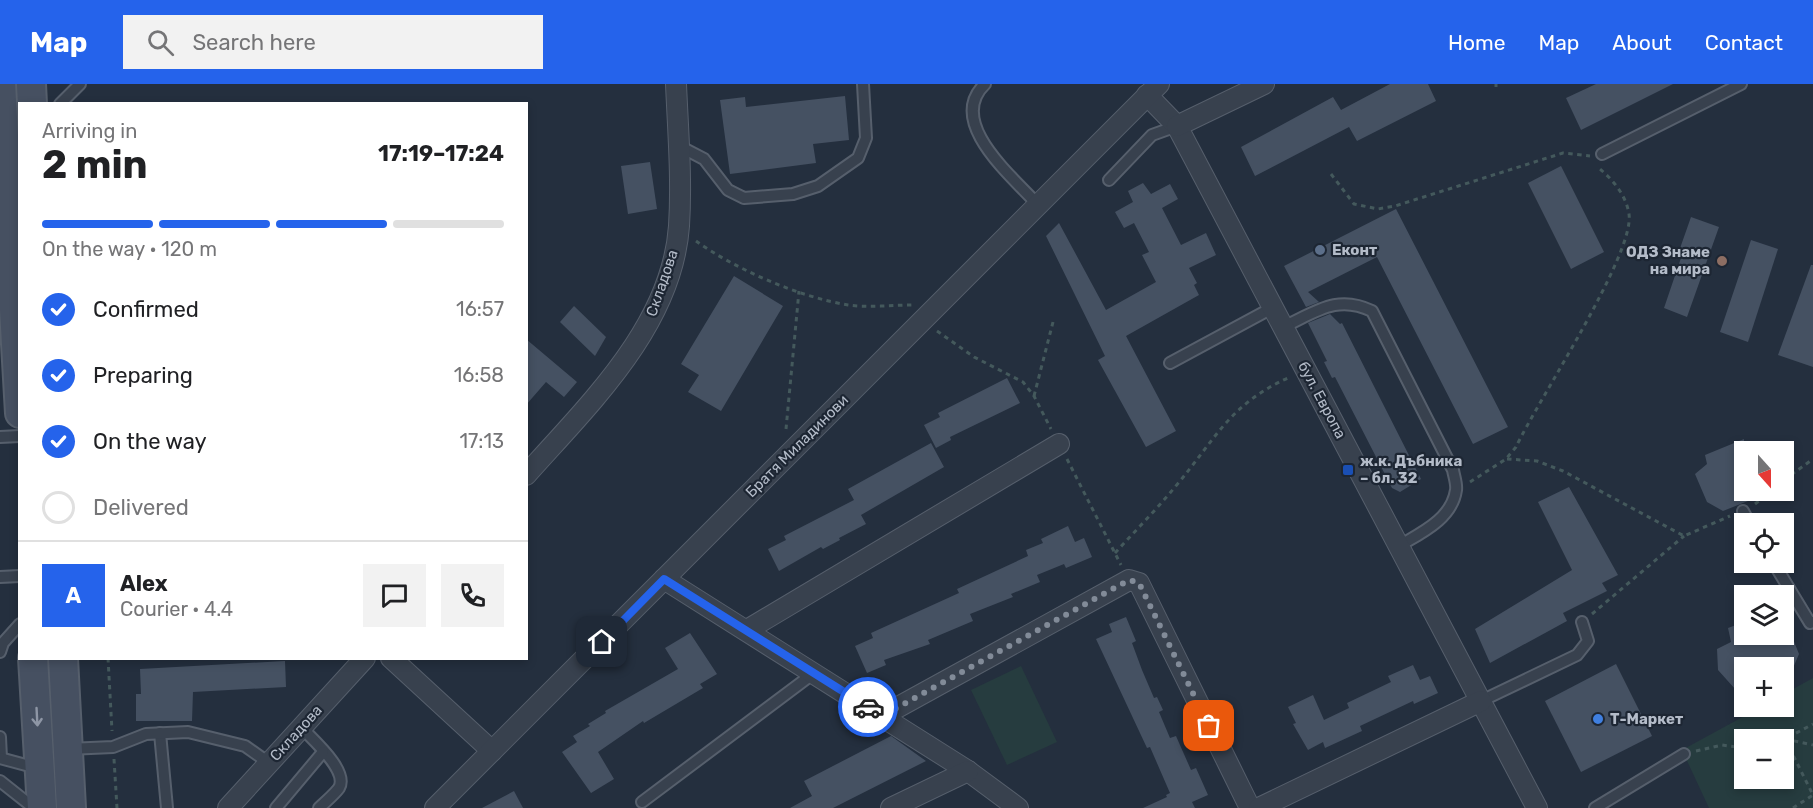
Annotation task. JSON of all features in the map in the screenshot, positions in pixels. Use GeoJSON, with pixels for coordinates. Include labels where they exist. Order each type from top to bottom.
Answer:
{"type":"FeatureCollection","features":[{"type":"Feature","properties":{"kind":"main road"},"geometry":{"type":"LineString","coordinates":[[1,84],[6,272],[18,392]]}},
{"type":"Feature","properties":{"kind":"main road"},"geometry":{"type":"LineString","coordinates":[[31,84],[32,102]]}},
{"type":"Feature","properties":{"kind":"main road"},"geometry":{"type":"LineString","coordinates":[[33,660],[42,808]]}},
{"type":"Feature","properties":{"kind":"main road"},"geometry":{"type":"LineString","coordinates":[[63,660],[71,808]]}},
{"type":"Feature","properties":{"kind":"street","name":"Складова"},"geometry":{"type":"LineString","coordinates":[[528,473],[628,357],[652,316],[669,270],[679,228],[676,84]]}},
{"type":"Feature","properties":{"kind":"street"},"geometry":{"type":"LineString","coordinates":[[1177,126],[1264,84]]}},
{"type":"Feature","properties":{"kind":"street","name":"Братя Миладинови"},"geometry":{"type":"LineString","coordinates":[[435,808],[1153,90]]}},
{"type":"Feature","properties":{"kind":"street","name":"бул. Европа"},"geometry":{"type":"LineString","coordinates":[[1153,90],[1177,126],[1537,808]]}},
{"type":"Feature","properties":{"kind":"street"},"geometry":{"type":"LineString","coordinates":[[747,630],[1059,444]]}},
{"type":"Feature","properties":{"kind":"street"},"geometry":{"type":"LineString","coordinates":[[664,579],[968,771],[1018,808]]}},
{"type":"Feature","properties":{"kind":"street"},"geometry":{"type":"LineString","coordinates":[[882,716],[1129,580],[1139,583],[1250,808]]}},
{"type":"Feature","properties":{"kind":"street","name":"Складова"},"geometry":{"type":"LineString","coordinates":[[228,808],[363,660]]}},
{"type":"Feature","properties":{"kind":"street"},"geometry":{"type":"LineString","coordinates":[[393,660],[492,751]]}},
{"type":"Feature","properties":{"kind":"street"},"geometry":{"type":"LineString","coordinates":[[1259,808],[1480,701]]}},
{"type":"Feature","properties":{"kind":"street"},"geometry":{"type":"LineString","coordinates":[[891,808],[968,771]]}},
{"type":"Feature","properties":{"kind":"lane"},"geometry":{"type":"LineString","coordinates":[[62,102],[80,84]]}},
{"type":"Feature","properties":{"kind":"lane"},"geometry":{"type":"LineString","coordinates":[[679,146],[704,159],[728,190],[744,198],[793,194],[810,189],[841,172],[858,158],[866,138],[863,84]]}},
{"type":"Feature","properties":{"kind":"lane"},"geometry":{"type":"LineString","coordinates":[[985,84],[977,91],[971,116],[983,144],[1038,205]]}},
{"type":"Feature","properties":{"kind":"lane"},"geometry":{"type":"LineString","coordinates":[[1602,154],[1741,84]]}},
{"type":"Feature","properties":{"kind":"lane"},"geometry":{"type":"LineString","coordinates":[[1109,180],[1152,135],[1177,126]]}},
{"type":"Feature","properties":{"kind":"lane"},"geometry":{"type":"LineString","coordinates":[[1283,327],[1335,303],[1356,304],[1372,311],[1453,470],[1456,489],[1446,512],[1431,528],[1398,546]]}},
{"type":"Feature","properties":{"kind":"lane"},"geometry":{"type":"LineString","coordinates":[[1170,363],[1272,308]]}},
{"type":"Feature","properties":{"kind":"lane"},"geometry":{"type":"LineString","coordinates":[[0,437],[18,436]]}},
{"type":"Feature","properties":{"kind":"lane"},"geometry":{"type":"LineString","coordinates":[[1780,573],[1810,623],[1813,622]]}},
{"type":"Feature","properties":{"kind":"lane"},"geometry":{"type":"LineString","coordinates":[[0,577],[18,576]]}},
{"type":"Feature","properties":{"kind":"lane"},"geometry":{"type":"LineString","coordinates":[[1480,701],[1577,655],[1588,641],[1582,622]]}},
{"type":"Feature","properties":{"kind":"lane"},"geometry":{"type":"LineString","coordinates":[[0,652],[3,643],[18,626]]}},
{"type":"Feature","properties":{"kind":"lane"},"geometry":{"type":"LineString","coordinates":[[642,802],[814,673]]}},
{"type":"Feature","properties":{"kind":"lane"},"geometry":{"type":"LineString","coordinates":[[302,728],[342,777],[339,787],[319,808]]}},
{"type":"Feature","properties":{"kind":"lane"},"geometry":{"type":"LineString","coordinates":[[67,748],[113,747],[146,734],[188,732],[245,746],[269,763]]}},
{"type":"Feature","properties":{"kind":"lane"},"geometry":{"type":"LineString","coordinates":[[160,733],[167,808]]}},
{"type":"Feature","properties":{"kind":"lane"},"geometry":{"type":"LineString","coordinates":[[0,738],[1,758],[40,769]]}},
{"type":"Feature","properties":{"kind":"lane"},"geometry":{"type":"LineString","coordinates":[[276,808],[323,752]]}},
{"type":"Feature","properties":{"kind":"lane"},"geometry":{"type":"LineString","coordinates":[[1595,808],[1684,754]]}},
{"type":"Feature","properties":{"kind":"lane"},"geometry":{"type":"LineString","coordinates":[[0,781],[34,808]]}},
{"type":"Feature","properties":{"kind":"path"},"geometry":{"type":"LineString","coordinates":[[1331,174],[1354,204],[1378,209],[1422,199],[1563,153],[1584,157],[1602,154]]}},
{"type":"Feature","properties":{"kind":"path"},"geometry":{"type":"LineString","coordinates":[[1584,157],[1590,161]]}},
{"type":"Feature","properties":{"kind":"path"},"geometry":{"type":"LineString","coordinates":[[1456,489],[1506,459],[1516,447],[1604,288],[1627,231],[1629,214],[1620,192],[1611,179],[1596,166]]}},
{"type":"Feature","properties":{"kind":"path"},"geometry":{"type":"LineString","coordinates":[[679,228],[721,259],[800,291],[848,305],[918,305],[935,308]]}},
{"type":"Feature","properties":{"kind":"path"},"geometry":{"type":"LineString","coordinates":[[783,459],[800,291]]}},
{"type":"Feature","properties":{"kind":"path"},"geometry":{"type":"LineString","coordinates":[[1034,396],[1053,322]]}},
{"type":"Feature","properties":{"kind":"path"},"geometry":{"type":"LineString","coordinates":[[1115,553],[1176,486],[1210,439],[1238,409],[1265,388],[1306,370]]}},
{"type":"Feature","properties":{"kind":"path"},"geometry":{"type":"LineString","coordinates":[[1506,459],[1537,461],[1563,471],[1684,536]]}},
{"type":"Feature","properties":{"kind":"path"},"geometry":{"type":"LineString","coordinates":[[1794,473],[1813,459]]}},
{"type":"Feature","properties":{"kind":"path"},"geometry":{"type":"LineString","coordinates":[[1582,622],[1684,536],[1743,511],[1757,501]]}},
{"type":"Feature","properties":{"kind":"path"},"geometry":{"type":"LineString","coordinates":[[1794,734],[1813,724]]}},
{"type":"Feature","properties":{"kind":"path"},"geometry":{"type":"LineString","coordinates":[[1794,742],[1813,745]]}},
{"type":"Feature","properties":{"kind":"path"},"geometry":{"type":"LineString","coordinates":[[1684,754],[1722,745],[1734,747]]}},
{"type":"Feature","properties":{"kind":"path"},"geometry":{"type":"LineString","coordinates":[[1793,808],[1813,795],[1811,787],[1794,757]]}},
{"type":"Feature","properties":{"kind":"green space"},"geometry":{"type":"Polygon","coordinates":[[[1021,666],[1057,742],[1007,765],[971,690],[1021,666]]]}},
{"type":"Feature","properties":{"kind":"green space"},"geometry":{"type":"Polygon","coordinates":[[[1813,678],[1813,808],[1709,808],[1682,750],[1743,717],[1794,717],[1794,688],[1813,678]]]}},
{"type":"Feature","properties":{"kind":"building"},"geometry":{"type":"Polygon","coordinates":[[[1390,84],[1428,84],[1436,101],[1357,141],[1349,127],[1255,176],[1241,147],[1333,97],[1341,110],[1390,84]]]}},
{"type":"Feature","properties":{"kind":"building"},"geometry":{"type":"Polygon","coordinates":[[[1596,84],[1673,84],[1581,130],[1566,98],[1596,84]]]}},
{"type":"Feature","properties":{"kind":"building"},"geometry":{"type":"Polygon","coordinates":[[[845,96],[849,140],[813,144],[816,163],[730,174],[720,100],[745,97],[746,107],[845,96]]]}},
{"type":"Feature","properties":{"kind":"building"},"geometry":{"type":"Polygon","coordinates":[[[650,162],[657,209],[628,214],[621,166],[650,162]]]}},
{"type":"Feature","properties":{"kind":"building"},"geometry":{"type":"Polygon","coordinates":[[[1561,166],[1604,252],[1571,269],[1528,183],[1561,166]]]}},
{"type":"Feature","properties":{"kind":"building"},"geometry":{"type":"Polygon","coordinates":[[[1143,183],[1151,194],[1170,184],[1178,199],[1162,208],[1181,245],[1206,233],[1216,255],[1189,268],[1197,283],[1194,285],[1199,295],[1126,336],[1176,431],[1146,447],[1098,360],[1105,356],[1046,236],[1059,223],[1106,310],[1156,282],[1142,255],[1149,252],[1134,223],[1124,228],[1115,212],[1133,202],[1128,191],[1143,183]]]}},
{"type":"Feature","properties":{"kind":"building"},"geometry":{"type":"Polygon","coordinates":[[[1396,209],[1508,427],[1473,444],[1377,257],[1308,292],[1319,302],[1306,307],[1284,266],[1396,209]]]}},
{"type":"Feature","properties":{"kind":"building"},"geometry":{"type":"Polygon","coordinates":[[[1691,217],[1719,227],[1687,317],[1664,308],[1682,255],[1678,254],[1691,217]]]}},
{"type":"Feature","properties":{"kind":"building"},"geometry":{"type":"Polygon","coordinates":[[[1751,240],[1778,249],[1748,342],[1720,332],[1751,240]]]}},
{"type":"Feature","properties":{"kind":"building"},"geometry":{"type":"Polygon","coordinates":[[[1811,265],[1813,265],[1813,367],[1778,355],[1811,265]]]}},
{"type":"Feature","properties":{"kind":"building"},"geometry":{"type":"Polygon","coordinates":[[[734,276],[783,306],[721,411],[688,392],[699,375],[681,364],[734,276]]]}},
{"type":"Feature","properties":{"kind":"building"},"geometry":{"type":"Polygon","coordinates":[[[574,306],[606,337],[595,356],[560,322],[574,306]]]}},
{"type":"Feature","properties":{"kind":"building"},"geometry":{"type":"Polygon","coordinates":[[[1330,314],[1340,324],[1342,323],[1421,479],[1400,492],[1392,488],[1335,377],[1332,378],[1324,362],[1327,361],[1308,323],[1330,314]]]}},
{"type":"Feature","properties":{"kind":"building"},"geometry":{"type":"Polygon","coordinates":[[[528,341],[577,382],[564,397],[546,382],[528,403],[528,341]]]}},
{"type":"Feature","properties":{"kind":"building"},"geometry":{"type":"Polygon","coordinates":[[[1007,378],[1020,403],[950,437],[951,440],[936,448],[924,425],[940,417],[938,413],[1007,378]]]}},
{"type":"Feature","properties":{"kind":"building"},"geometry":{"type":"Polygon","coordinates":[[[931,443],[944,467],[861,515],[866,524],[779,571],[768,549],[786,540],[784,536],[854,500],[848,489],[931,443]]]}},
{"type":"Feature","properties":{"kind":"building"},"geometry":{"type":"Polygon","coordinates":[[[1734,443],[1734,501],[1748,501],[1723,511],[1707,502],[1695,474],[1707,464],[1705,455],[1734,443]]]}},
{"type":"Feature","properties":{"kind":"building"},"geometry":{"type":"Polygon","coordinates":[[[1569,487],[1618,575],[1602,583],[1607,591],[1563,613],[1567,621],[1490,663],[1475,629],[1572,570],[1538,502],[1569,487]]]}},
{"type":"Feature","properties":{"kind":"building"},"geometry":{"type":"Polygon","coordinates":[[[1068,526],[1075,542],[1084,538],[1092,557],[1066,568],[1064,564],[1037,575],[1040,582],[1011,594],[1013,597],[970,614],[973,621],[928,640],[930,644],[884,660],[886,665],[867,673],[855,646],[873,638],[871,633],[959,593],[957,589],[1028,556],[1026,550],[1043,543],[1041,539],[1068,526]]]}},
{"type":"Feature","properties":{"kind":"building"},"geometry":{"type":"Polygon","coordinates":[[[1126,617],[1136,641],[1132,643],[1154,698],[1157,697],[1163,710],[1159,712],[1170,738],[1176,736],[1191,770],[1196,768],[1208,795],[1192,802],[1195,808],[1143,808],[1167,797],[1166,795],[1170,793],[1150,747],[1147,748],[1096,639],[1112,632],[1109,624],[1126,617]]]}},
{"type":"Feature","properties":{"kind":"building"},"geometry":{"type":"Polygon","coordinates":[[[1734,626],[1734,645],[1794,645],[1794,642],[1799,654],[1794,666],[1794,657],[1734,657],[1734,688],[1718,670],[1717,649],[1731,642],[1728,628],[1734,626]]]}},
{"type":"Feature","properties":{"kind":"building"},"geometry":{"type":"Polygon","coordinates":[[[690,633],[717,674],[700,684],[703,688],[644,723],[643,721],[598,752],[614,779],[591,793],[562,752],[577,742],[573,736],[590,726],[588,724],[606,713],[605,711],[678,669],[665,648],[690,633]]]}},
{"type":"Feature","properties":{"kind":"building"},"geometry":{"type":"Polygon","coordinates":[[[285,661],[286,687],[193,692],[192,721],[136,721],[136,694],[141,694],[140,669],[285,661]]]}},
{"type":"Feature","properties":{"kind":"building","name":"Т-Маркет"},"geometry":{"type":"Polygon","coordinates":[[[1616,664],[1652,736],[1581,772],[1545,701],[1616,664]]]}},
{"type":"Feature","properties":{"kind":"building"},"geometry":{"type":"Polygon","coordinates":[[[1413,665],[1420,680],[1430,676],[1438,693],[1414,704],[1413,701],[1360,726],[1362,731],[1325,748],[1323,742],[1308,750],[1293,724],[1296,723],[1288,707],[1313,695],[1324,720],[1349,708],[1347,703],[1391,682],[1388,676],[1413,665]]]}},
{"type":"Feature","properties":{"kind":"building"},"geometry":{"type":"Polygon","coordinates":[[[891,736],[926,761],[833,808],[790,808],[812,796],[804,781],[891,736]]]}},
{"type":"Feature","properties":{"kind":"building"},"geometry":{"type":"Polygon","coordinates":[[[514,791],[523,808],[482,808],[514,791]]]}},
{"type":"Feature","properties":{"kind":"way so far"},"geometry":{"type":"LineString","coordinates":[[868,707],[882,716],[1129,580],[1139,583],[1209,726]]}},
{"type":"Feature","properties":{"kind":"place","name":"Еконт"},"geometry":{"type":"Point","coordinates":[1320,250]}},
{"type":"Feature","properties":{"kind":"place","name":"ОДЗ Знаме на мира"},"geometry":{"type":"Point","coordinates":[1722,261]}},
{"type":"Feature","properties":{"kind":"place","name":"ж.к. Дъбника – бл. 32"},"geometry":{"type":"Point","coordinates":[1348,470]}},
{"type":"Feature","properties":{"kind":"place","name":"Т-Маркет"},"geometry":{"type":"Point","coordinates":[1598,719]}},
{"type":"Feature","properties":{"kind":"route"},"geometry":{"type":"LineString","coordinates":[[602,642],[664,579],[868,707]]}}]}
